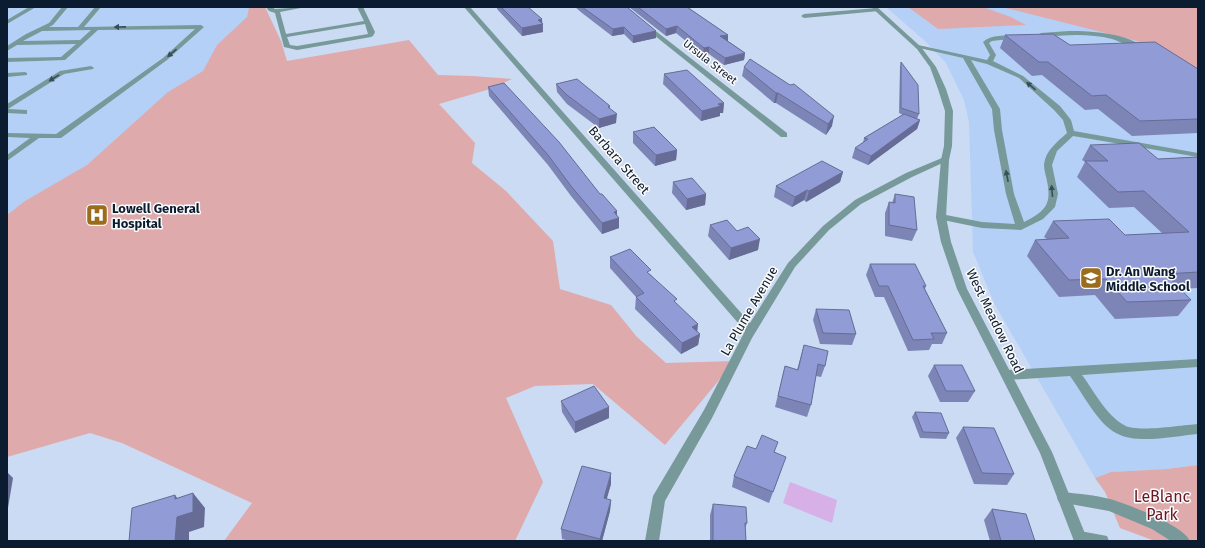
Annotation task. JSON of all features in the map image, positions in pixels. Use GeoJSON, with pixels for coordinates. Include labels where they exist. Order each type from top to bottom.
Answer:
{"type":"FeatureCollection","features":[{"type":"Feature","properties":{"kind":"street"},"geometry":{"type":"LineString","coordinates":[[7,22],[33,7]]}},
{"type":"Feature","properties":{"kind":"street"},"geometry":{"type":"LineString","coordinates":[[7,49],[15,43],[51,24],[65,7]]}},
{"type":"Feature","properties":{"kind":"street"},"geometry":{"type":"LineString","coordinates":[[80,28],[98,7]]}},
{"type":"Feature","properties":{"kind":"street"},"geometry":{"type":"LineString","coordinates":[[269,7],[271,10],[303,7]]}},
{"type":"Feature","properties":{"kind":"street"},"geometry":{"type":"LineString","coordinates":[[277,10],[287,47],[292,48],[367,37],[372,32],[360,7]]}},
{"type":"Feature","properties":{"kind":"street","name":"Barbara Street"},"geometry":{"type":"LineString","coordinates":[[467,7],[751,331]]}},
{"type":"Feature","properties":{"kind":"street"},"geometry":{"type":"LineString","coordinates":[[804,16],[876,8]]}},
{"type":"Feature","properties":{"kind":"street","name":"West Meadow Road"},"geometry":{"type":"LineString","coordinates":[[876,8],[918,47],[933,67],[942,89],[949,112],[948,146],[941,217],[946,242],[962,289],[1008,375],[1046,452],[1080,539]]}},
{"type":"Feature","properties":{"kind":"street","name":"Ursula Street"},"geometry":{"type":"LineString","coordinates":[[640,21],[784,135]]}},
{"type":"Feature","properties":{"kind":"street"},"geometry":{"type":"LineString","coordinates":[[284,36],[367,22]]}},
{"type":"Feature","properties":{"kind":"street"},"geometry":{"type":"LineString","coordinates":[[7,135],[58,136],[165,59],[201,27],[42,29]]}},
{"type":"Feature","properties":{"kind":"street"},"geometry":{"type":"LineString","coordinates":[[7,60],[62,59],[96,28]]}},
{"type":"Feature","properties":{"kind":"street"},"geometry":{"type":"LineString","coordinates":[[989,62],[993,55],[986,42],[991,39],[1077,33],[1102,34],[1128,41],[1152,54]]}},
{"type":"Feature","properties":{"kind":"street"},"geometry":{"type":"LineString","coordinates":[[15,43],[81,42]]}},
{"type":"Feature","properties":{"kind":"street"},"geometry":{"type":"LineString","coordinates":[[918,47],[989,62],[1021,77],[1057,108],[1067,120],[1071,133]]}},
{"type":"Feature","properties":{"kind":"street"},"geometry":{"type":"LineString","coordinates":[[965,56],[996,109],[998,130],[1010,194],[1021,226]]}},
{"type":"Feature","properties":{"kind":"street"},"geometry":{"type":"LineString","coordinates":[[7,107],[62,72],[91,68]]}},
{"type":"Feature","properties":{"kind":"street"},"geometry":{"type":"LineString","coordinates":[[7,75],[25,74]]}},
{"type":"Feature","properties":{"kind":"street"},"geometry":{"type":"LineString","coordinates":[[7,111],[24,112]]}},
{"type":"Feature","properties":{"kind":"street"},"geometry":{"type":"LineString","coordinates":[[941,217],[982,225],[1021,226],[1040,218],[1051,207],[1054,194],[1048,165],[1053,150],[1071,133]]}},
{"type":"Feature","properties":{"kind":"street"},"geometry":{"type":"LineString","coordinates":[[1071,133],[1198,155]]}},
{"type":"Feature","properties":{"kind":"street"},"geometry":{"type":"LineString","coordinates":[[7,159],[37,136]]}},
{"type":"Feature","properties":{"kind":"street","name":"La Plume Avenue"},"geometry":{"type":"LineString","coordinates":[[652,541],[658,500],[708,414],[751,331],[791,265],[826,228],[858,202],[909,174],[946,160]]}},
{"type":"Feature","properties":{"kind":"street"},"geometry":{"type":"LineString","coordinates":[[1008,375],[1198,363]]}},
{"type":"Feature","properties":{"kind":"street"},"geometry":{"type":"LineString","coordinates":[[1073,371],[1107,417],[1120,429],[1136,433],[1198,429]]}},
{"type":"Feature","properties":{"kind":"street"},"geometry":{"type":"LineString","coordinates":[[1064,498],[1109,505],[1157,524],[1183,541]]}},
{"type":"Feature","properties":{"kind":"street"},"geometry":{"type":"LineString","coordinates":[[1080,539],[1102,541]]}},
{"type":"Feature","properties":{"kind":"shaded area","name":"Lowell General Hospital"},"geometry":{"type":"Polygon","coordinates":[[[7,7],[260,7],[7,391],[7,7]]]}},
{"type":"Feature","properties":{"kind":"shaded area","name":"Dr. An Wang Middle School"},"geometry":{"type":"Polygon","coordinates":[[[886,7],[1025,7],[1148,42],[1198,69],[1198,465],[1167,469],[1111,472],[1095,478],[995,305],[973,252],[969,122],[964,100],[946,63],[925,41],[886,7]]]}},
{"type":"Feature","properties":{"kind":"shaded area"},"geometry":{"type":"Polygon","coordinates":[[[790,482],[837,500],[832,523],[783,503],[790,482]]]}},
{"type":"Feature","properties":{"kind":"green space"},"geometry":{"type":"Polygon","coordinates":[[[245,7],[265,7],[281,41],[287,61],[409,40],[438,75],[512,79],[490,89],[439,104],[475,143],[472,163],[506,191],[553,241],[560,289],[611,305],[637,337],[666,363],[735,361],[665,445],[593,384],[535,386],[506,398],[543,482],[515,541],[224,541],[252,503],[122,443],[90,433],[7,457],[7,215],[25,201],[87,165],[168,92],[203,71],[217,45],[247,17],[249,8],[245,7]]]}},
{"type":"Feature","properties":{"kind":"green space"},"geometry":{"type":"Polygon","coordinates":[[[908,7],[983,7],[1011,17],[1026,25],[938,29],[908,7]]]}},
{"type":"Feature","properties":{"kind":"green space"},"geometry":{"type":"Polygon","coordinates":[[[1002,7],[1198,7],[1198,74],[1188,71],[1137,41],[1002,7]]]}},
{"type":"Feature","properties":{"kind":"green space","name":"LeBlanc Park"},"geometry":{"type":"Polygon","coordinates":[[[1198,465],[1198,541],[1155,541],[1120,528],[1105,492],[1095,478],[1111,472],[1167,469],[1198,465]]]}},
{"type":"Feature","properties":{"kind":"building"},"geometry":{"type":"Polygon","coordinates":[[[501,7],[528,7],[542,19],[538,20],[543,24],[522,28],[501,7]]]}},
{"type":"Feature","properties":{"kind":"building"},"geometry":{"type":"Polygon","coordinates":[[[582,7],[627,7],[656,31],[633,36],[624,27],[613,29],[582,7]]]}},
{"type":"Feature","properties":{"kind":"building"},"geometry":{"type":"Polygon","coordinates":[[[638,7],[687,7],[728,35],[720,36],[745,53],[725,58],[709,47],[704,48],[677,26],[666,29],[638,7]]]}},
{"type":"Feature","properties":{"kind":"building"},"geometry":{"type":"Polygon","coordinates":[[[1053,34],[1070,45],[1155,42],[1198,69],[1198,119],[1140,121],[1106,95],[1092,96],[1048,62],[1039,62],[1005,35],[1053,34]]]}},
{"type":"Feature","properties":{"kind":"building"},"geometry":{"type":"Polygon","coordinates":[[[750,59],[790,85],[794,84],[834,116],[828,124],[776,93],[744,67],[750,59]]]}},
{"type":"Feature","properties":{"kind":"building"},"geometry":{"type":"Polygon","coordinates":[[[901,62],[918,85],[919,114],[901,108],[901,62]]]}},
{"type":"Feature","properties":{"kind":"building"},"geometry":{"type":"Polygon","coordinates":[[[687,70],[724,103],[718,104],[721,106],[702,111],[664,74],[687,70]]]}},
{"type":"Feature","properties":{"kind":"building"},"geometry":{"type":"Polygon","coordinates":[[[577,79],[610,106],[608,107],[617,114],[599,119],[567,95],[556,84],[577,79]]]}},
{"type":"Feature","properties":{"kind":"building"},"geometry":{"type":"Polygon","coordinates":[[[504,83],[559,142],[600,194],[602,194],[617,211],[614,212],[619,218],[602,223],[571,186],[548,155],[488,87],[504,83]]]}},
{"type":"Feature","properties":{"kind":"building"},"geometry":{"type":"Polygon","coordinates":[[[904,114],[920,120],[871,156],[855,148],[868,139],[864,138],[904,114]]]}},
{"type":"Feature","properties":{"kind":"building"},"geometry":{"type":"Polygon","coordinates":[[[654,127],[677,150],[656,155],[633,132],[654,127]]]}},
{"type":"Feature","properties":{"kind":"building"},"geometry":{"type":"Polygon","coordinates":[[[1139,143],[1158,159],[1198,157],[1198,272],[1166,274],[1191,300],[1127,302],[1106,279],[1069,280],[1035,240],[1069,238],[1053,221],[1109,219],[1125,235],[1189,232],[1144,191],[1118,192],[1085,161],[1108,161],[1090,145],[1139,143]]]}},
{"type":"Feature","properties":{"kind":"building"},"geometry":{"type":"Polygon","coordinates":[[[822,161],[843,172],[795,197],[776,186],[822,161]]]}},
{"type":"Feature","properties":{"kind":"building"},"geometry":{"type":"Polygon","coordinates":[[[692,178],[706,194],[687,199],[673,182],[692,178]]]}},
{"type":"Feature","properties":{"kind":"building"},"geometry":{"type":"Polygon","coordinates":[[[895,194],[914,197],[917,230],[889,225],[889,202],[895,203],[895,194]]]}},
{"type":"Feature","properties":{"kind":"building"},"geometry":{"type":"Polygon","coordinates":[[[727,220],[737,231],[748,227],[760,239],[731,248],[710,225],[727,220]]]}},
{"type":"Feature","properties":{"kind":"building"},"geometry":{"type":"Polygon","coordinates":[[[630,249],[651,270],[647,272],[677,299],[674,301],[698,324],[692,327],[700,334],[682,343],[636,297],[644,293],[610,257],[630,249]]]}},
{"type":"Feature","properties":{"kind":"building"},"geometry":{"type":"Polygon","coordinates":[[[870,264],[915,264],[926,286],[923,286],[947,333],[931,333],[934,339],[913,340],[888,286],[879,286],[870,264]]]}},
{"type":"Feature","properties":{"kind":"building"},"geometry":{"type":"Polygon","coordinates":[[[816,309],[849,310],[856,334],[823,333],[816,309]]]}},
{"type":"Feature","properties":{"kind":"building"},"geometry":{"type":"Polygon","coordinates":[[[804,345],[828,351],[825,366],[818,364],[811,405],[778,396],[785,366],[798,370],[804,345]]]}},
{"type":"Feature","properties":{"kind":"building"},"geometry":{"type":"Polygon","coordinates":[[[934,365],[962,365],[975,391],[946,391],[934,365]]]}},
{"type":"Feature","properties":{"kind":"building"},"geometry":{"type":"Polygon","coordinates":[[[594,386],[609,407],[575,422],[561,401],[594,386]]]}},
{"type":"Feature","properties":{"kind":"building"},"geometry":{"type":"Polygon","coordinates":[[[915,412],[941,413],[949,433],[923,432],[915,412]]]}},
{"type":"Feature","properties":{"kind":"building"},"geometry":{"type":"Polygon","coordinates":[[[963,427],[994,428],[1014,474],[982,473],[963,427]]]}},
{"type":"Feature","properties":{"kind":"building"},"geometry":{"type":"Polygon","coordinates":[[[762,435],[778,442],[774,452],[786,457],[773,492],[734,476],[747,446],[756,449],[762,435]]]}},
{"type":"Feature","properties":{"kind":"building"},"geometry":{"type":"Polygon","coordinates":[[[582,466],[611,473],[604,498],[611,500],[600,539],[561,529],[582,466]]]}},
{"type":"Feature","properties":{"kind":"building"},"geometry":{"type":"Polygon","coordinates":[[[193,493],[193,512],[177,517],[175,541],[129,541],[132,508],[175,495],[175,499],[193,493]]]}},
{"type":"Feature","properties":{"kind":"building"},"geometry":{"type":"Polygon","coordinates":[[[713,504],[746,507],[746,541],[713,541],[713,504]]]}},
{"type":"Feature","properties":{"kind":"building"},"geometry":{"type":"Polygon","coordinates":[[[992,509],[1026,514],[1035,541],[1001,541],[992,509]]]}},
{"type":"Feature","properties":{"kind":"place","name":"Lowell General Hospital"},"geometry":{"type":"Point","coordinates":[97,215]}},
{"type":"Feature","properties":{"kind":"place","name":"Dr. An Wang Middle School"},"geometry":{"type":"Point","coordinates":[1091,278]}}]}
